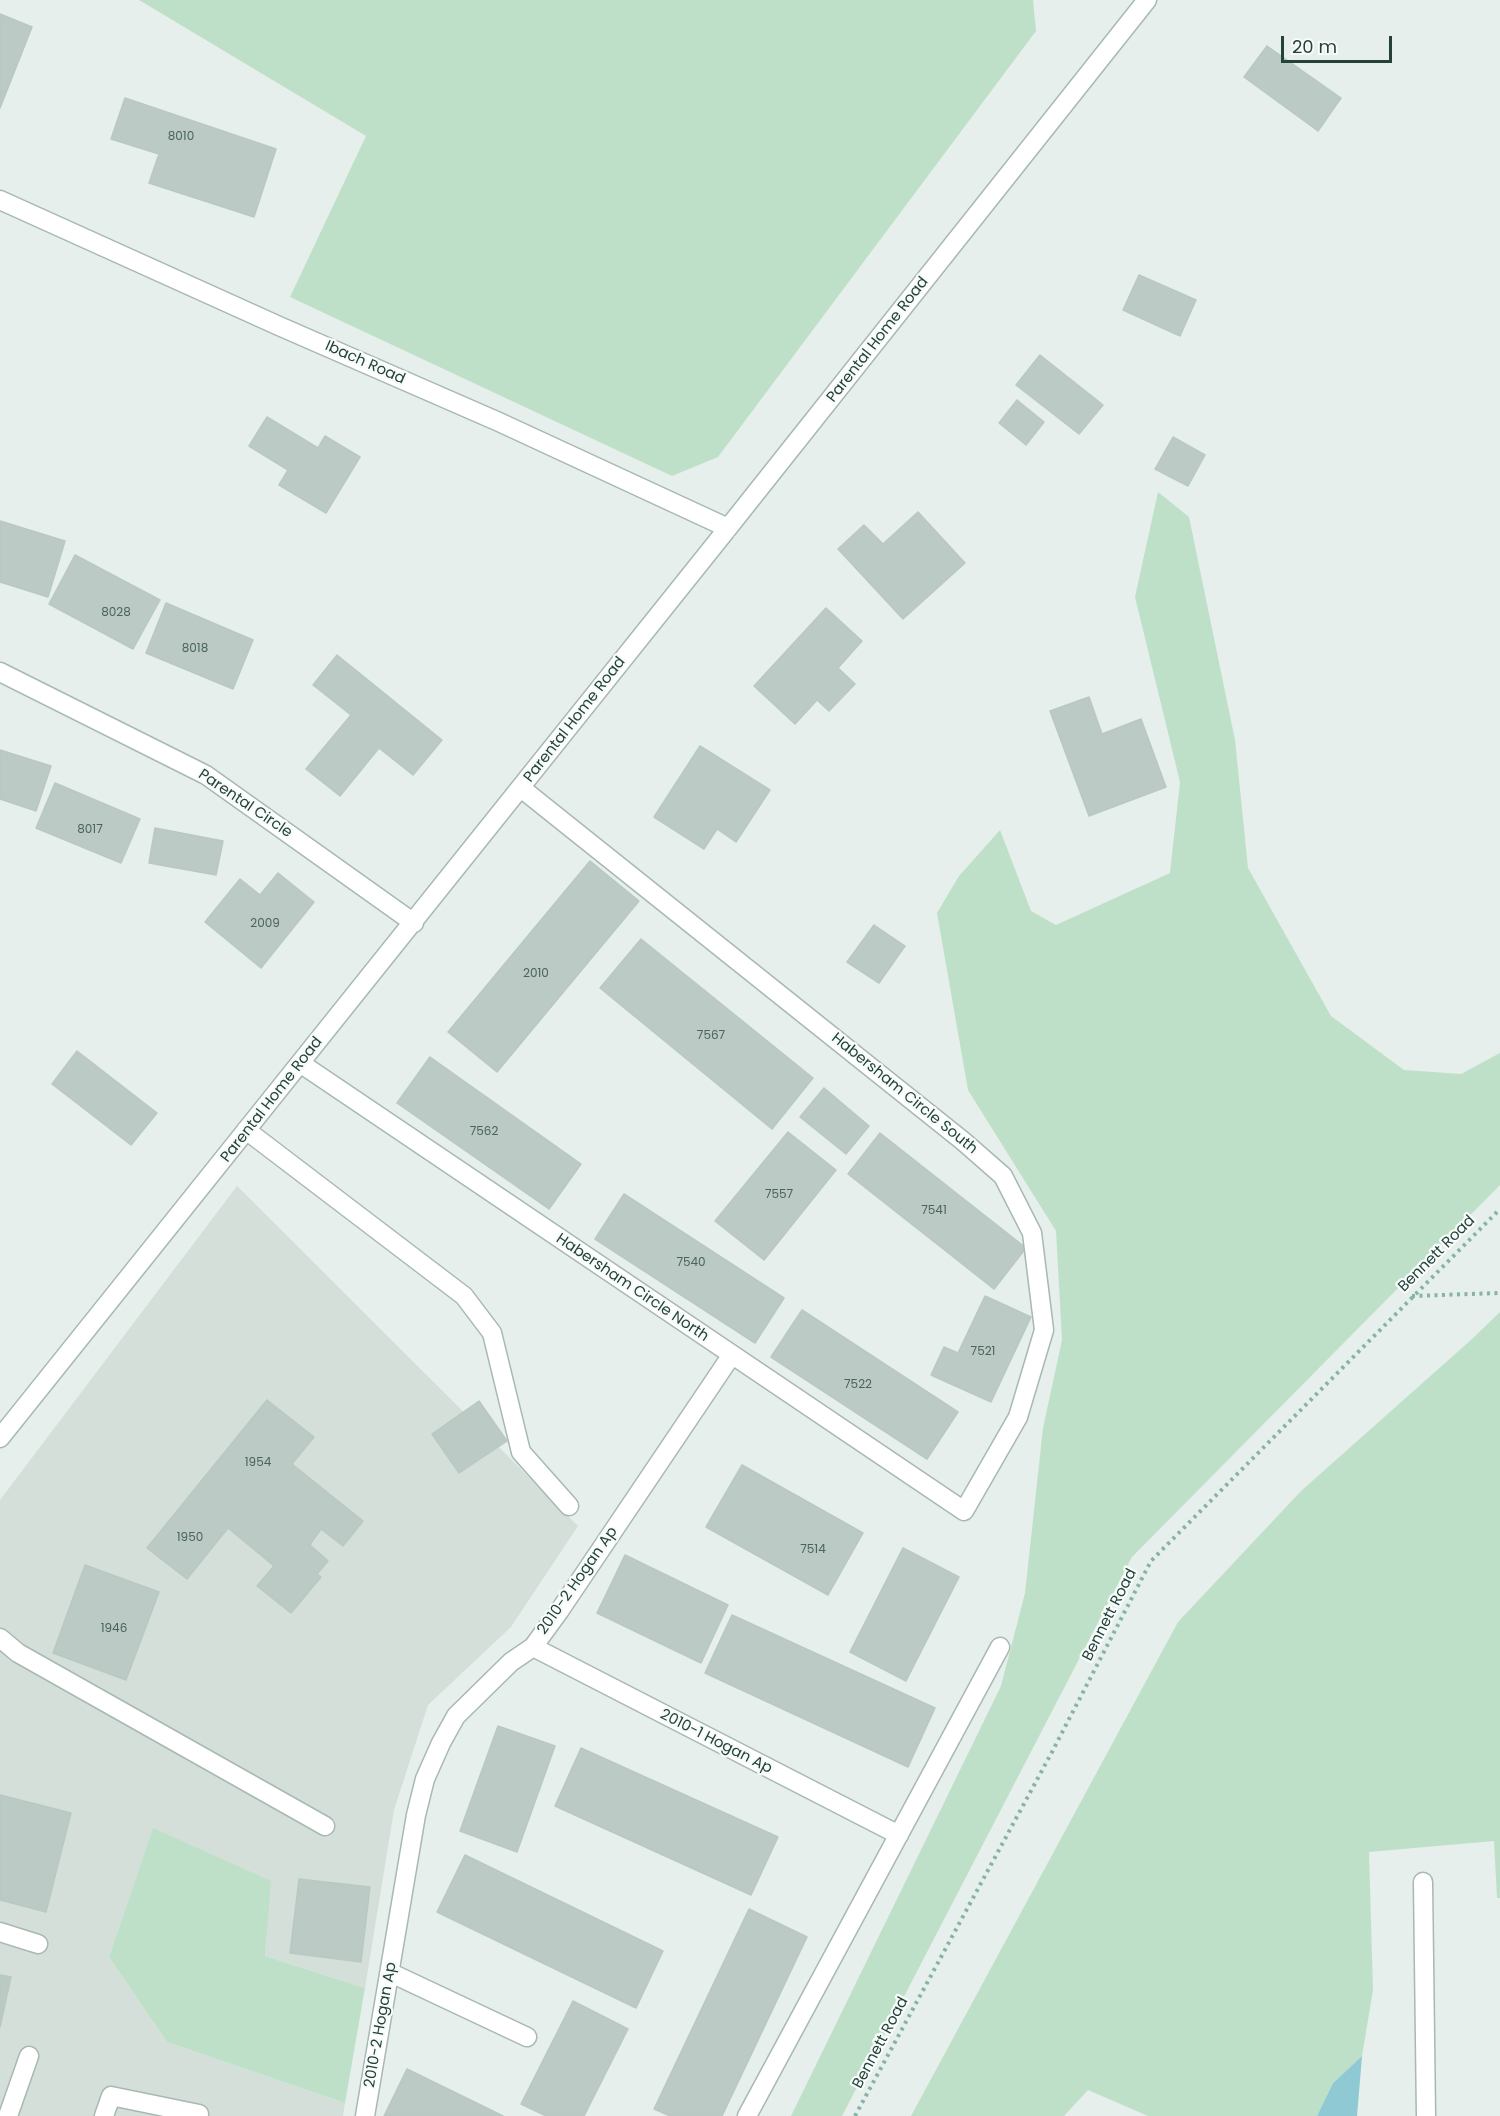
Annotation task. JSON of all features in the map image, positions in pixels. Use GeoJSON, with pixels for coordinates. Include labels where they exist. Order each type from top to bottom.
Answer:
{"type":"FeatureCollection","features":[{"type":"Feature","properties":{"kind":"street","name":"Parental Home Road"},"geometry":{"type":"LineString","coordinates":[[0,1438],[521,788],[1147,0]]}},
{"type":"Feature","properties":{"kind":"street","name":"Ibach Road"},"geometry":{"type":"LineString","coordinates":[[0,200],[499,422],[728,528]]}},
{"type":"Feature","properties":{"kind":"street","name":"Parental Circle"},"geometry":{"type":"LineString","coordinates":[[0,672],[206,775],[414,922]]}},
{"type":"Feature","properties":{"kind":"street","name":"Habersham Circle South"},"geometry":{"type":"LineString","coordinates":[[521,788],[963,1141],[1003,1176],[1032,1233],[1044,1330],[1018,1416],[964,1511]]}},
{"type":"Feature","properties":{"kind":"street","name":"Habersham Circle North"},"geometry":{"type":"LineString","coordinates":[[300,1063],[731,1356],[964,1511]]}},
{"type":"Feature","properties":{"kind":"street"},"geometry":{"type":"LineString","coordinates":[[246,1130],[465,1296],[492,1333],[521,1452],[569,1506]]}},
{"type":"Feature","properties":{"kind":"street","name":"2010-2 Hogan Ap"},"geometry":{"type":"LineString","coordinates":[[365,2116],[417,1815],[425,1779],[441,1743],[456,1716],[512,1662],[533,1647],[731,1356]]}},
{"type":"Feature","properties":{"kind":"street"},"geometry":{"type":"LineString","coordinates":[[0,1638],[18,1653],[325,1826]]}},
{"type":"Feature","properties":{"kind":"street","name":"2010-1 Hogan Ap"},"geometry":{"type":"LineString","coordinates":[[533,1647],[899,1835]]}},
{"type":"Feature","properties":{"kind":"street"},"geometry":{"type":"LineString","coordinates":[[747,2116],[1000,1647]]}},
{"type":"Feature","properties":{"kind":"street"},"geometry":{"type":"LineString","coordinates":[[1424,1882],[1426,2116]]}},
{"type":"Feature","properties":{"kind":"street"},"geometry":{"type":"LineString","coordinates":[[0,1932],[38,1944]]}},
{"type":"Feature","properties":{"kind":"street"},"geometry":{"type":"LineString","coordinates":[[391,1973],[527,2037]]}},
{"type":"Feature","properties":{"kind":"street"},"geometry":{"type":"LineString","coordinates":[[8,2116],[29,2056]]}},
{"type":"Feature","properties":{"kind":"street"},"geometry":{"type":"LineString","coordinates":[[104,2116],[111,2096],[199,2114]]}},
{"type":"Feature","properties":{"kind":"path","name":"Bennett Road"},"geometry":{"type":"LineString","coordinates":[[855,2116],[1052,1752],[1151,1561],[1500,1209]]}},
{"type":"Feature","properties":{"kind":"path"},"geometry":{"type":"LineString","coordinates":[[1412,1296],[1500,1293]]}},
{"type":"Feature","properties":{"kind":"shaded area"},"geometry":{"type":"Polygon","coordinates":[[[237,1186],[578,1526],[511,1627],[428,1705],[394,1810],[365,1988],[265,1956],[270,1881],[153,1829],[109,1957],[167,2042],[345,2103],[343,2116],[0,2116],[0,1500],[237,1186]]]}},
{"type":"Feature","properties":{"kind":"green space"},"geometry":{"type":"Polygon","coordinates":[[[139,0],[1033,0],[1036,31],[718,457],[672,476],[290,297],[366,136],[139,0]]]}},
{"type":"Feature","properties":{"kind":"green space"},"geometry":{"type":"Polygon","coordinates":[[[1158,492],[1189,517],[1235,740],[1248,868],[1331,1016],[1404,1070],[1461,1074],[1500,1053],[1500,1185],[1132,1557],[842,2116],[791,2116],[1001,1686],[1025,1593],[1043,1428],[1062,1340],[1056,1231],[968,1090],[937,913],[959,876],[1000,830],[1031,911],[1056,925],[1170,873],[1180,782],[1135,597],[1158,492]]]}},
{"type":"Feature","properties":{"kind":"green space"},"geometry":{"type":"Polygon","coordinates":[[[1500,1312],[1500,1898],[1497,1898],[1494,1841],[1369,1852],[1373,1990],[1362,2056],[1333,2083],[1317,2116],[1148,2116],[1088,2090],[1064,2116],[911,2116],[1178,1622],[1301,1491],[1500,1312]]]}},
{"type":"Feature","properties":{"kind":"green space"},"geometry":{"type":"Polygon","coordinates":[[[153,1828],[271,1881],[265,1956],[365,1988],[345,2103],[167,2042],[109,1957],[153,1828]]]}},
{"type":"Feature","properties":{"kind":"water"},"geometry":{"type":"Polygon","coordinates":[[[1362,2056],[1357,2116],[1317,2116],[1333,2083],[1362,2056]]]}},
{"type":"Feature","properties":{"kind":"building"},"geometry":{"type":"Polygon","coordinates":[[[0,14],[32,27],[0,108],[0,14]]]}},
{"type":"Feature","properties":{"kind":"building"},"geometry":{"type":"Polygon","coordinates":[[[1267,46],[1341,98],[1318,131],[1244,77],[1267,46]]]}},
{"type":"Feature","properties":{"kind":"building"},"geometry":{"type":"Polygon","coordinates":[[[125,98],[276,149],[254,217],[149,183],[159,154],[111,139],[125,98]]]}},
{"type":"Feature","properties":{"kind":"building"},"geometry":{"type":"Polygon","coordinates":[[[1139,275],[1196,300],[1180,336],[1123,310],[1139,275]]]}},
{"type":"Feature","properties":{"kind":"building"},"geometry":{"type":"Polygon","coordinates":[[[1040,355],[1103,405],[1079,434],[1016,385],[1040,355]]]}},
{"type":"Feature","properties":{"kind":"building"},"geometry":{"type":"Polygon","coordinates":[[[1017,400],[1044,422],[1026,445],[999,423],[1017,400]]]}},
{"type":"Feature","properties":{"kind":"building"},"geometry":{"type":"Polygon","coordinates":[[[267,417],[318,448],[325,436],[360,457],[326,513],[279,485],[288,470],[249,446],[267,417]]]}},
{"type":"Feature","properties":{"kind":"building"},"geometry":{"type":"Polygon","coordinates":[[[1173,437],[1205,455],[1188,486],[1155,469],[1173,437]]]}},
{"type":"Feature","properties":{"kind":"building"},"geometry":{"type":"Polygon","coordinates":[[[918,512],[965,563],[903,619],[838,549],[864,525],[883,544],[918,512]]]}},
{"type":"Feature","properties":{"kind":"building"},"geometry":{"type":"Polygon","coordinates":[[[0,521],[65,541],[48,597],[0,582],[0,521]]]}},
{"type":"Feature","properties":{"kind":"building"},"geometry":{"type":"Polygon","coordinates":[[[75,555],[160,600],[133,649],[49,604],[75,555]]]}},
{"type":"Feature","properties":{"kind":"building"},"geometry":{"type":"Polygon","coordinates":[[[166,603],[253,640],[233,689],[146,653],[166,603]]]}},
{"type":"Feature","properties":{"kind":"building"},"geometry":{"type":"Polygon","coordinates":[[[826,608],[862,641],[838,668],[855,684],[829,711],[817,700],[795,724],[754,686],[826,608]]]}},
{"type":"Feature","properties":{"kind":"building"},"geometry":{"type":"Polygon","coordinates":[[[337,655],[442,740],[413,775],[379,748],[340,796],[306,769],[351,715],[313,685],[337,655]]]}},
{"type":"Feature","properties":{"kind":"building"},"geometry":{"type":"Polygon","coordinates":[[[1089,697],[1102,734],[1141,719],[1166,787],[1089,816],[1050,711],[1089,697]]]}},
{"type":"Feature","properties":{"kind":"building"},"geometry":{"type":"Polygon","coordinates":[[[700,746],[770,790],[736,842],[717,829],[704,849],[654,817],[700,746]]]}},
{"type":"Feature","properties":{"kind":"building"},"geometry":{"type":"Polygon","coordinates":[[[0,750],[51,766],[36,811],[0,799],[0,750]]]}},
{"type":"Feature","properties":{"kind":"building"},"geometry":{"type":"Polygon","coordinates":[[[55,783],[140,819],[121,863],[36,828],[55,783]]]}},
{"type":"Feature","properties":{"kind":"building"},"geometry":{"type":"Polygon","coordinates":[[[155,828],[223,841],[216,875],[149,863],[155,828]]]}},
{"type":"Feature","properties":{"kind":"building"},"geometry":{"type":"Polygon","coordinates":[[[590,861],[639,901],[497,1072],[448,1032],[590,861]]]}},
{"type":"Feature","properties":{"kind":"building"},"geometry":{"type":"Polygon","coordinates":[[[278,873],[314,902],[261,968],[205,922],[240,879],[260,895],[278,873]]]}},
{"type":"Feature","properties":{"kind":"building"},"geometry":{"type":"Polygon","coordinates":[[[874,925],[905,946],[879,983],[847,962],[874,925]]]}},
{"type":"Feature","properties":{"kind":"building"},"geometry":{"type":"Polygon","coordinates":[[[641,939],[813,1078],[772,1129],[600,988],[641,939]]]}},
{"type":"Feature","properties":{"kind":"building"},"geometry":{"type":"Polygon","coordinates":[[[77,1051],[157,1113],[131,1145],[52,1084],[77,1051]]]}},
{"type":"Feature","properties":{"kind":"building"},"geometry":{"type":"Polygon","coordinates":[[[430,1057],[581,1164],[549,1209],[397,1103],[430,1057]]]}},
{"type":"Feature","properties":{"kind":"building"},"geometry":{"type":"Polygon","coordinates":[[[824,1088],[869,1126],[846,1154],[800,1117],[824,1088]]]}},
{"type":"Feature","properties":{"kind":"building"},"geometry":{"type":"Polygon","coordinates":[[[788,1132],[836,1170],[764,1260],[715,1221],[788,1132]]]}},
{"type":"Feature","properties":{"kind":"building"},"geometry":{"type":"Polygon","coordinates":[[[880,1133],[1026,1248],[994,1289],[848,1174],[880,1133]]]}},
{"type":"Feature","properties":{"kind":"building"},"geometry":{"type":"Polygon","coordinates":[[[624,1194],[784,1298],[755,1343],[595,1239],[624,1194]]]}},
{"type":"Feature","properties":{"kind":"building"},"geometry":{"type":"Polygon","coordinates":[[[985,1296],[1031,1317],[991,1402],[931,1375],[944,1347],[958,1353],[985,1296]]]}},
{"type":"Feature","properties":{"kind":"building"},"geometry":{"type":"Polygon","coordinates":[[[802,1310],[958,1412],[927,1459],[771,1357],[802,1310]]]}},
{"type":"Feature","properties":{"kind":"building"},"geometry":{"type":"Polygon","coordinates":[[[267,1400],[314,1437],[292,1464],[363,1521],[343,1546],[321,1529],[310,1545],[328,1561],[317,1574],[321,1577],[291,1613],[257,1586],[274,1566],[228,1528],[187,1579],[147,1548],[267,1400]]]}},
{"type":"Feature","properties":{"kind":"building"},"geometry":{"type":"Polygon","coordinates":[[[479,1401],[507,1441],[459,1473],[432,1434],[479,1401]]]}},
{"type":"Feature","properties":{"kind":"building"},"geometry":{"type":"Polygon","coordinates":[[[742,1465],[863,1533],[828,1595],[706,1527],[742,1465]]]}},
{"type":"Feature","properties":{"kind":"building"},"geometry":{"type":"Polygon","coordinates":[[[903,1548],[959,1577],[906,1681],[850,1652],[903,1548]]]}},
{"type":"Feature","properties":{"kind":"building"},"geometry":{"type":"Polygon","coordinates":[[[625,1555],[728,1605],[701,1663],[597,1613],[625,1555]]]}},
{"type":"Feature","properties":{"kind":"building"},"geometry":{"type":"Polygon","coordinates":[[[85,1565],[159,1592],[126,1680],[53,1653],[85,1565]]]}},
{"type":"Feature","properties":{"kind":"building"},"geometry":{"type":"Polygon","coordinates":[[[732,1615],[935,1708],[908,1767],[705,1673],[732,1615]]]}},
{"type":"Feature","properties":{"kind":"building"},"geometry":{"type":"Polygon","coordinates":[[[498,1726],[555,1746],[517,1852],[460,1831],[498,1726]]]}},
{"type":"Feature","properties":{"kind":"building"},"geometry":{"type":"Polygon","coordinates":[[[581,1748],[778,1837],[751,1895],[555,1806],[581,1748]]]}},
{"type":"Feature","properties":{"kind":"building"},"geometry":{"type":"Polygon","coordinates":[[[0,1795],[71,1813],[46,1912],[0,1900],[0,1795]]]}},
{"type":"Feature","properties":{"kind":"building"},"geometry":{"type":"Polygon","coordinates":[[[465,1855],[663,1951],[636,2008],[437,1912],[465,1855]]]}},
{"type":"Feature","properties":{"kind":"building"},"geometry":{"type":"Polygon","coordinates":[[[299,1879],[370,1887],[361,1962],[290,1953],[299,1879]]]}},
{"type":"Feature","properties":{"kind":"building"},"geometry":{"type":"Polygon","coordinates":[[[749,1909],[807,1937],[722,2116],[670,2116],[654,2109],[749,1909]]]}},
{"type":"Feature","properties":{"kind":"building"},"geometry":{"type":"Polygon","coordinates":[[[0,1975],[11,1977],[0,2027],[0,1975]]]}},
{"type":"Feature","properties":{"kind":"building"},"geometry":{"type":"Polygon","coordinates":[[[573,2001],[628,2029],[584,2116],[546,2116],[521,2104],[573,2001]]]}},
{"type":"Feature","properties":{"kind":"building"},"geometry":{"type":"Polygon","coordinates":[[[407,2069],[503,2116],[384,2116],[407,2069]]]}}]}
